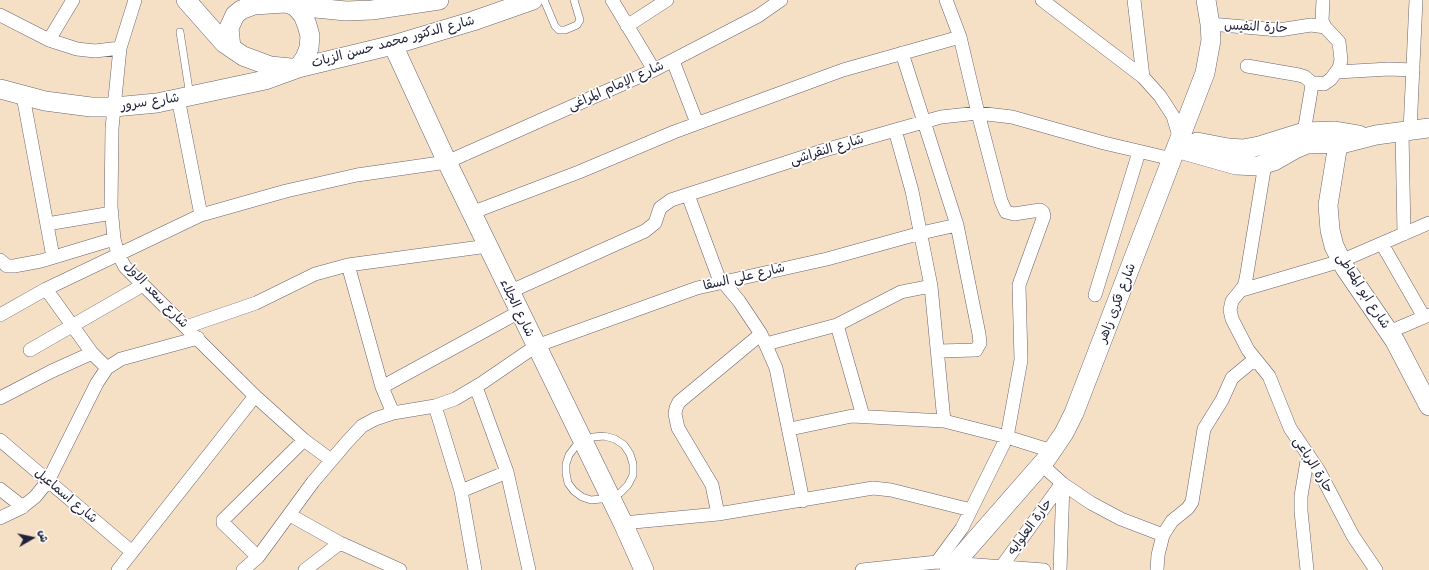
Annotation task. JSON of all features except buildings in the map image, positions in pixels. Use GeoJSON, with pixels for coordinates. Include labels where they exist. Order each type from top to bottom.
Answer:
{"type":"FeatureCollection","features":[{"type":"Feature","properties":{"kind":"street"},"geometry":{"type":"LineString","coordinates":[[49,40],[73,0]]}},
{"type":"Feature","properties":{"kind":"street","name":"شارع سعد الاول"},"geometry":{"type":"LineString","coordinates":[[134,0],[120,48],[114,107],[110,175],[114,239],[118,254],[125,267],[143,286],[198,338],[255,396],[304,440],[331,460]]}},
{"type":"Feature","properties":{"kind":"street"},"geometry":{"type":"LineString","coordinates":[[186,0],[231,48],[256,62],[284,68],[298,68],[305,58],[309,48],[310,36],[303,15],[286,3]]}},
{"type":"Feature","properties":{"kind":"street"},"geometry":{"type":"LineString","coordinates":[[231,48],[229,28],[235,15],[241,10],[254,5],[286,3],[346,11],[372,10],[439,0]]}},
{"type":"Feature","properties":{"kind":"street","name":"شارع الدكتور محمد حسن الزيات"},"geometry":{"type":"LineString","coordinates":[[298,68],[393,45],[474,21],[533,0]]}},
{"type":"Feature","properties":{"kind":"street"},"geometry":{"type":"LineString","coordinates":[[612,0],[654,70]]}},
{"type":"Feature","properties":{"kind":"street"},"geometry":{"type":"LineString","coordinates":[[627,26],[667,0]]}},
{"type":"Feature","properties":{"kind":"street","name":"شارع الإمام المراغى"},"geometry":{"type":"LineString","coordinates":[[0,314],[46,289],[201,216],[314,184],[357,175],[447,162],[673,61],[758,16],[781,0]]}},
{"type":"Feature","properties":{"kind":"street"},"geometry":{"type":"LineString","coordinates":[[946,0],[960,37],[1001,201],[1006,212],[1014,214],[1040,210],[1043,212],[1044,216],[1019,285],[1021,360],[1007,437],[962,528],[947,565]]}},
{"type":"Feature","properties":{"kind":"street"},"geometry":{"type":"LineString","coordinates":[[1042,0],[1143,78],[1160,96],[1172,116],[1176,149]]}},
{"type":"Feature","properties":{"kind":"street"},"geometry":{"type":"LineString","coordinates":[[1134,0],[1143,78]]}},
{"type":"Feature","properties":{"kind":"street","name":"شارع فكرى زاهر"},"geometry":{"type":"LineString","coordinates":[[947,565],[1047,458],[1064,433],[1078,403],[1207,69],[1210,49],[1210,24],[1206,0]]}},
{"type":"Feature","properties":{"kind":"street"},"geometry":{"type":"LineString","coordinates":[[1313,84],[1326,83],[1337,72],[1342,60],[1340,46],[1336,38],[1325,27],[1322,17],[1323,0]]}},
{"type":"Feature","properties":{"kind":"street"},"geometry":{"type":"LineString","coordinates":[[1404,234],[1406,131],[1413,70],[1416,0]]}},
{"type":"Feature","properties":{"kind":"street"},"geometry":{"type":"LineString","coordinates":[[0,15],[49,40],[77,49],[95,51],[120,48]]}},
{"type":"Feature","properties":{"kind":"street","name":"حارة النفيس"},"geometry":{"type":"LineString","coordinates":[[1210,24],[1279,30],[1311,26],[1325,27]]}},
{"type":"Feature","properties":{"kind":"street"},"geometry":{"type":"LineString","coordinates":[[471,213],[579,172],[697,123],[843,70],[960,37]]}},
{"type":"Feature","properties":{"kind":"street","name":"شارع الجلاء"},"geometry":{"type":"LineString","coordinates":[[393,45],[471,213],[611,498],[644,570]]}},
{"type":"Feature","properties":{"kind":"street"},"geometry":{"type":"LineString","coordinates":[[902,53],[957,225],[980,343],[976,350],[938,351]]}},
{"type":"Feature","properties":{"kind":"street"},"geometry":{"type":"LineString","coordinates":[[673,61],[697,123]]}},
{"type":"Feature","properties":{"kind":"street"},"geometry":{"type":"LineString","coordinates":[[1247,66],[1299,75],[1310,80],[1313,84]]}},
{"type":"Feature","properties":{"kind":"street","name":"شارع سرور"},"geometry":{"type":"LineString","coordinates":[[0,89],[23,96],[68,105],[114,107],[150,104],[265,80],[298,68]]}},
{"type":"Feature","properties":{"kind":"street"},"geometry":{"type":"LineString","coordinates":[[1337,72],[1389,69],[1413,70]]}},
{"type":"Feature","properties":{"kind":"street"},"geometry":{"type":"LineString","coordinates":[[1304,132],[1311,88],[1313,84]]}},
{"type":"Feature","properties":{"kind":"street"},"geometry":{"type":"LineString","coordinates":[[23,96],[53,257]]}},
{"type":"Feature","properties":{"kind":"street"},"geometry":{"type":"LineString","coordinates":[[184,97],[201,216]]}},
{"type":"Feature","properties":{"kind":"street","name":"شارع النقراشى"},"geometry":{"type":"LineString","coordinates":[[509,292],[645,231],[655,223],[660,208],[665,203],[831,148],[948,116],[978,113],[1012,117],[1139,152],[1176,149]]}},
{"type":"Feature","properties":{"kind":"street"},"geometry":{"type":"LineString","coordinates":[[1176,149],[1236,165],[1251,166],[1266,164],[1307,144],[1338,144],[1353,142],[1366,137],[1429,128]]}},
{"type":"Feature","properties":{"kind":"street"},"geometry":{"type":"LineString","coordinates":[[894,130],[912,191],[921,233],[930,286],[938,351],[944,421]]}},
{"type":"Feature","properties":{"kind":"street"},"geometry":{"type":"LineString","coordinates":[[1176,149],[1244,149],[1259,146],[1304,132],[1335,131],[1366,137]]}},
{"type":"Feature","properties":{"kind":"street","name":"شارع ابو المعاطى"},"geometry":{"type":"LineString","coordinates":[[1338,144],[1328,213],[1332,238],[1341,261],[1389,332],[1426,395]]}},
{"type":"Feature","properties":{"kind":"street"},"geometry":{"type":"LineString","coordinates":[[1095,295],[1139,152]]}},
{"type":"Feature","properties":{"kind":"street","name":"حارة الرباعى"},"geometry":{"type":"LineString","coordinates":[[1266,164],[1247,275],[1242,290],[1232,301],[1231,314],[1242,340],[1269,376],[1287,421],[1328,488],[1353,536],[1376,570]]}},
{"type":"Feature","properties":{"kind":"street"},"geometry":{"type":"LineString","coordinates":[[688,195],[713,265],[721,281],[739,301],[764,339],[776,368],[790,429],[803,501]]}},
{"type":"Feature","properties":{"kind":"street"},"geometry":{"type":"LineString","coordinates":[[47,224],[112,213]]}},
{"type":"Feature","properties":{"kind":"street"},"geometry":{"type":"LineString","coordinates":[[1242,290],[1341,261],[1429,223]]}},
{"type":"Feature","properties":{"kind":"street","name":"شارع على السقا"},"geometry":{"type":"LineString","coordinates":[[243,570],[258,558],[331,460],[362,426],[393,413],[435,406],[455,400],[536,346],[698,288],[721,281],[834,257],[921,233],[957,225]]}},
{"type":"Feature","properties":{"kind":"street"},"geometry":{"type":"LineString","coordinates":[[0,260],[11,267],[53,257],[114,239]]}},
{"type":"Feature","properties":{"kind":"street"},"geometry":{"type":"LineString","coordinates":[[1382,244],[1427,316],[1389,332]]}},
{"type":"Feature","properties":{"kind":"street"},"geometry":{"type":"LineString","coordinates":[[186,327],[256,304],[315,274],[348,265],[488,246]]}},
{"type":"Feature","properties":{"kind":"street"},"geometry":{"type":"LineString","coordinates":[[348,265],[382,387],[393,413]]}},
{"type":"Feature","properties":{"kind":"street"},"geometry":{"type":"LineString","coordinates":[[30,350],[143,286]]}},
{"type":"Feature","properties":{"kind":"street"},"geometry":{"type":"LineString","coordinates":[[718,514],[712,485],[678,428],[675,414],[679,402],[764,339],[837,325],[901,292],[930,286]]}},
{"type":"Feature","properties":{"kind":"street"},"geometry":{"type":"LineString","coordinates":[[46,289],[92,353],[107,368]]}},
{"type":"Feature","properties":{"kind":"street"},"geometry":{"type":"LineString","coordinates":[[382,387],[519,312]]}},
{"type":"Feature","properties":{"kind":"street"},"geometry":{"type":"LineString","coordinates":[[837,325],[863,416]]}},
{"type":"Feature","properties":{"kind":"street"},"geometry":{"type":"LineString","coordinates":[[0,518],[23,507],[35,497],[48,481],[97,383],[107,368],[122,359],[198,338]]}},
{"type":"Feature","properties":{"kind":"street"},"geometry":{"type":"LineString","coordinates":[[0,398],[52,371],[92,353]]}},
{"type":"Feature","properties":{"kind":"street"},"geometry":{"type":"LineString","coordinates":[[1157,570],[1158,554],[1163,535],[1167,527],[1188,508],[1192,502],[1202,440],[1209,420],[1222,400],[1232,378],[1255,359]]}},
{"type":"Feature","properties":{"kind":"street"},"geometry":{"type":"LineString","coordinates":[[476,387],[507,472],[529,570]]}},
{"type":"Feature","properties":{"kind":"street"},"geometry":{"type":"LineString","coordinates":[[118,570],[255,396]]}},
{"type":"Feature","properties":{"kind":"street"},"geometry":{"type":"LineString","coordinates":[[435,406],[461,490],[475,570]]}},
{"type":"Feature","properties":{"kind":"street"},"geometry":{"type":"LineString","coordinates":[[790,429],[852,416],[863,416],[944,421],[1007,437],[1047,458],[1062,484],[1111,514],[1163,535]]}},
{"type":"Feature","properties":{"kind":"street","name":"شارع اسماعيل"},"geometry":{"type":"LineString","coordinates":[[0,440],[132,552]]}},
{"type":"Feature","properties":{"kind":"street"},"geometry":{"type":"LineString","coordinates":[[258,558],[223,523],[223,520],[304,440]]}},
{"type":"Feature","properties":{"kind":"street"},"geometry":{"type":"LineString","coordinates":[[1307,570],[1301,511],[1301,496],[1308,455]]}},
{"type":"Feature","properties":{"kind":"street"},"geometry":{"type":"LineString","coordinates":[[461,490],[507,472]]}},
{"type":"Feature","properties":{"kind":"street"},"geometry":{"type":"LineString","coordinates":[[1060,570],[1062,484]]}},
{"type":"Feature","properties":{"kind":"street","name":"حارة العلوايه"},"geometry":{"type":"LineString","coordinates":[[1000,568],[1062,484]]}},
{"type":"Feature","properties":{"kind":"street"},"geometry":{"type":"LineString","coordinates":[[623,523],[718,514],[803,501],[873,488],[891,490],[971,510]]}},
{"type":"Feature","properties":{"kind":"street"},"geometry":{"type":"LineString","coordinates":[[0,489],[23,507]]}},
{"type":"Feature","properties":{"kind":"street"},"geometry":{"type":"LineString","coordinates":[[290,515],[340,543],[400,570]]}},
{"type":"Feature","properties":{"kind":"street"},"geometry":{"type":"LineString","coordinates":[[305,570],[340,543]]}},
{"type":"Feature","properties":{"kind":"street"},"geometry":{"type":"LineString","coordinates":[[862,570],[947,565],[1044,570]]}},
{"type":"Feature","properties":{"kind":"lane"},"geometry":{"type":"LineString","coordinates":[[544,0],[555,26],[559,30],[565,30],[577,25],[580,20],[574,0]]}},
{"type":"Feature","properties":{"kind":"lane"},"geometry":{"type":"LineString","coordinates":[[180,32],[184,97]]}},
{"type":"Feature","properties":{"kind":"lane"},"geometry":{"type":"LineString","coordinates":[[604,436],[615,439],[624,445],[630,454],[633,464],[632,475],[628,485],[611,498],[591,500],[574,491],[568,483],[566,474],[568,459],[575,447],[583,442],[593,437],[604,436]]}}]}
